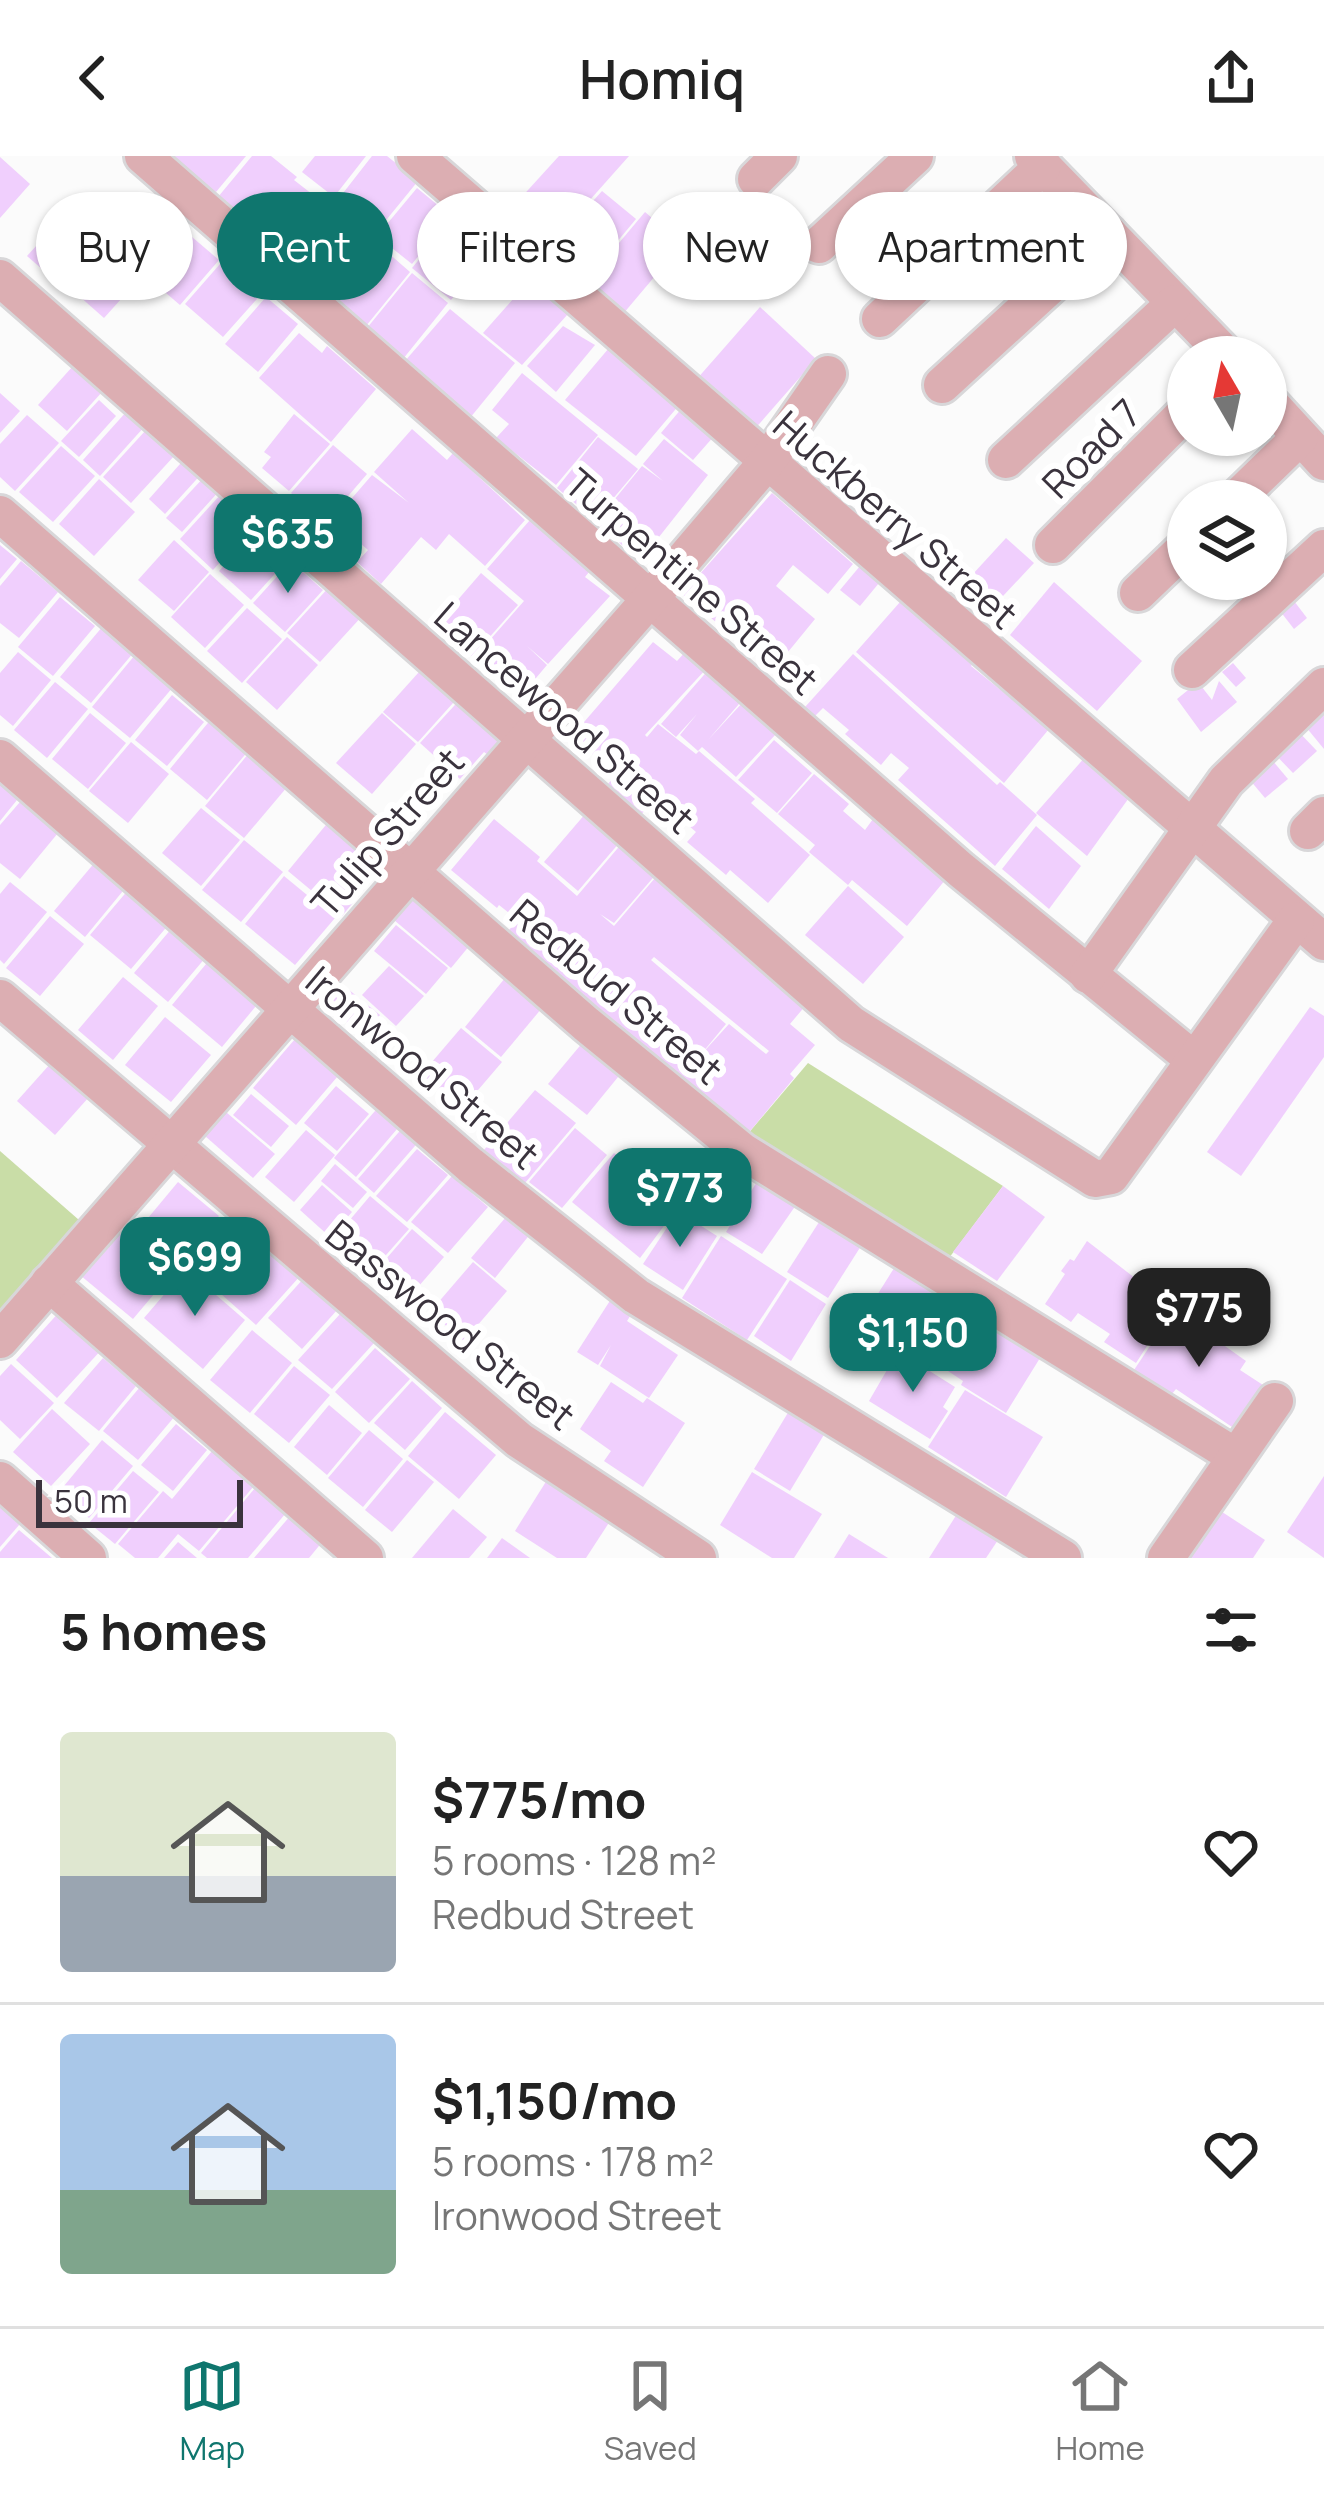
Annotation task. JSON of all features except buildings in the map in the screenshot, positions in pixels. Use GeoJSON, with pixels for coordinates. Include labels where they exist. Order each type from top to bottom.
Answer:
{"type":"FeatureCollection","features":[{"type":"Feature","properties":{"kind":"street","name":"Turpentine Street"},"geometry":{"type":"LineString","coordinates":[[143,156],[649,600],[1193,1059]]}},
{"type":"Feature","properties":{"kind":"street","name":"Huckberry Street"},"geometry":{"type":"LineString","coordinates":[[416,156],[1310,931]]}},
{"type":"Feature","properties":{"kind":"street"},"geometry":{"type":"LineString","coordinates":[[819,245],[914,156]]}},
{"type":"Feature","properties":{"kind":"street"},"geometry":{"type":"LineString","coordinates":[[880,319],[1038,161],[1068,192]]}},
{"type":"Feature","properties":{"kind":"street"},"geometry":{"type":"LineString","coordinates":[[1127,253],[1207,336]]}},
{"type":"Feature","properties":{"kind":"street","name":"Lancewood Street"},"geometry":{"type":"LineString","coordinates":[[0,278],[851,1024],[1103,1180],[1111,1176],[1193,1059]]}},
{"type":"Feature","properties":{"kind":"street"},"geometry":{"type":"LineString","coordinates":[[942,385],[1035,300]]}},
{"type":"Feature","properties":{"kind":"street"},"geometry":{"type":"LineString","coordinates":[[1006,460],[1175,303]]}},
{"type":"Feature","properties":{"kind":"street","name":"Tulip Street"},"geometry":{"type":"LineString","coordinates":[[0,1340],[25,1295],[169,1144],[649,600],[766,463],[828,374]]}},
{"type":"Feature","properties":{"kind":"street"},"geometry":{"type":"LineString","coordinates":[[1266,480],[1312,449],[1287,422]]}},
{"type":"Feature","properties":{"kind":"street","name":"Road 7"},"geometry":{"type":"LineString","coordinates":[[1053,545],[1167,431]]}},
{"type":"Feature","properties":{"kind":"street","name":"Redbud Street"},"geometry":{"type":"LineString","coordinates":[[0,514],[586,1024],[742,1151],[1235,1456]]}},
{"type":"Feature","properties":{"kind":"street"},"geometry":{"type":"LineString","coordinates":[[1192,670],[1324,548]]}},
{"type":"Feature","properties":{"kind":"street"},"geometry":{"type":"LineString","coordinates":[[1138,592],[1167,565]]}},
{"type":"Feature","properties":{"kind":"street"},"geometry":{"type":"LineString","coordinates":[[1088,975],[1226,781],[1324,686]]}},
{"type":"Feature","properties":{"kind":"street","name":"Ironwood Street"},"geometry":{"type":"LineString","coordinates":[[0,758],[470,1165],[636,1297],[1063,1558]]}},
{"type":"Feature","properties":{"kind":"street"},"geometry":{"type":"LineString","coordinates":[[1193,1059],[1310,931]]}},
{"type":"Feature","properties":{"kind":"street","name":"Basswood Street"},"geometry":{"type":"LineString","coordinates":[[0,998],[519,1440],[698,1558]]}},
{"type":"Feature","properties":{"kind":"street"},"geometry":{"type":"LineString","coordinates":[[25,1295],[365,1558]]}},
{"type":"Feature","properties":{"kind":"street"},"geometry":{"type":"LineString","coordinates":[[1166,1558],[1275,1402]]}},
{"type":"Feature","properties":{"kind":"street"},"geometry":{"type":"LineString","coordinates":[[0,1480],[88,1558]]}},
{"type":"Feature","properties":{"kind":"green space"},"geometry":{"type":"Polygon","coordinates":[[[808,1063],[1003,1186],[946,1262],[746,1136],[808,1063]]]}},
{"type":"Feature","properties":{"kind":"green space"},"geometry":{"type":"Polygon","coordinates":[[[0,1151],[79,1220],[0,1311],[0,1151]]]}}]}
